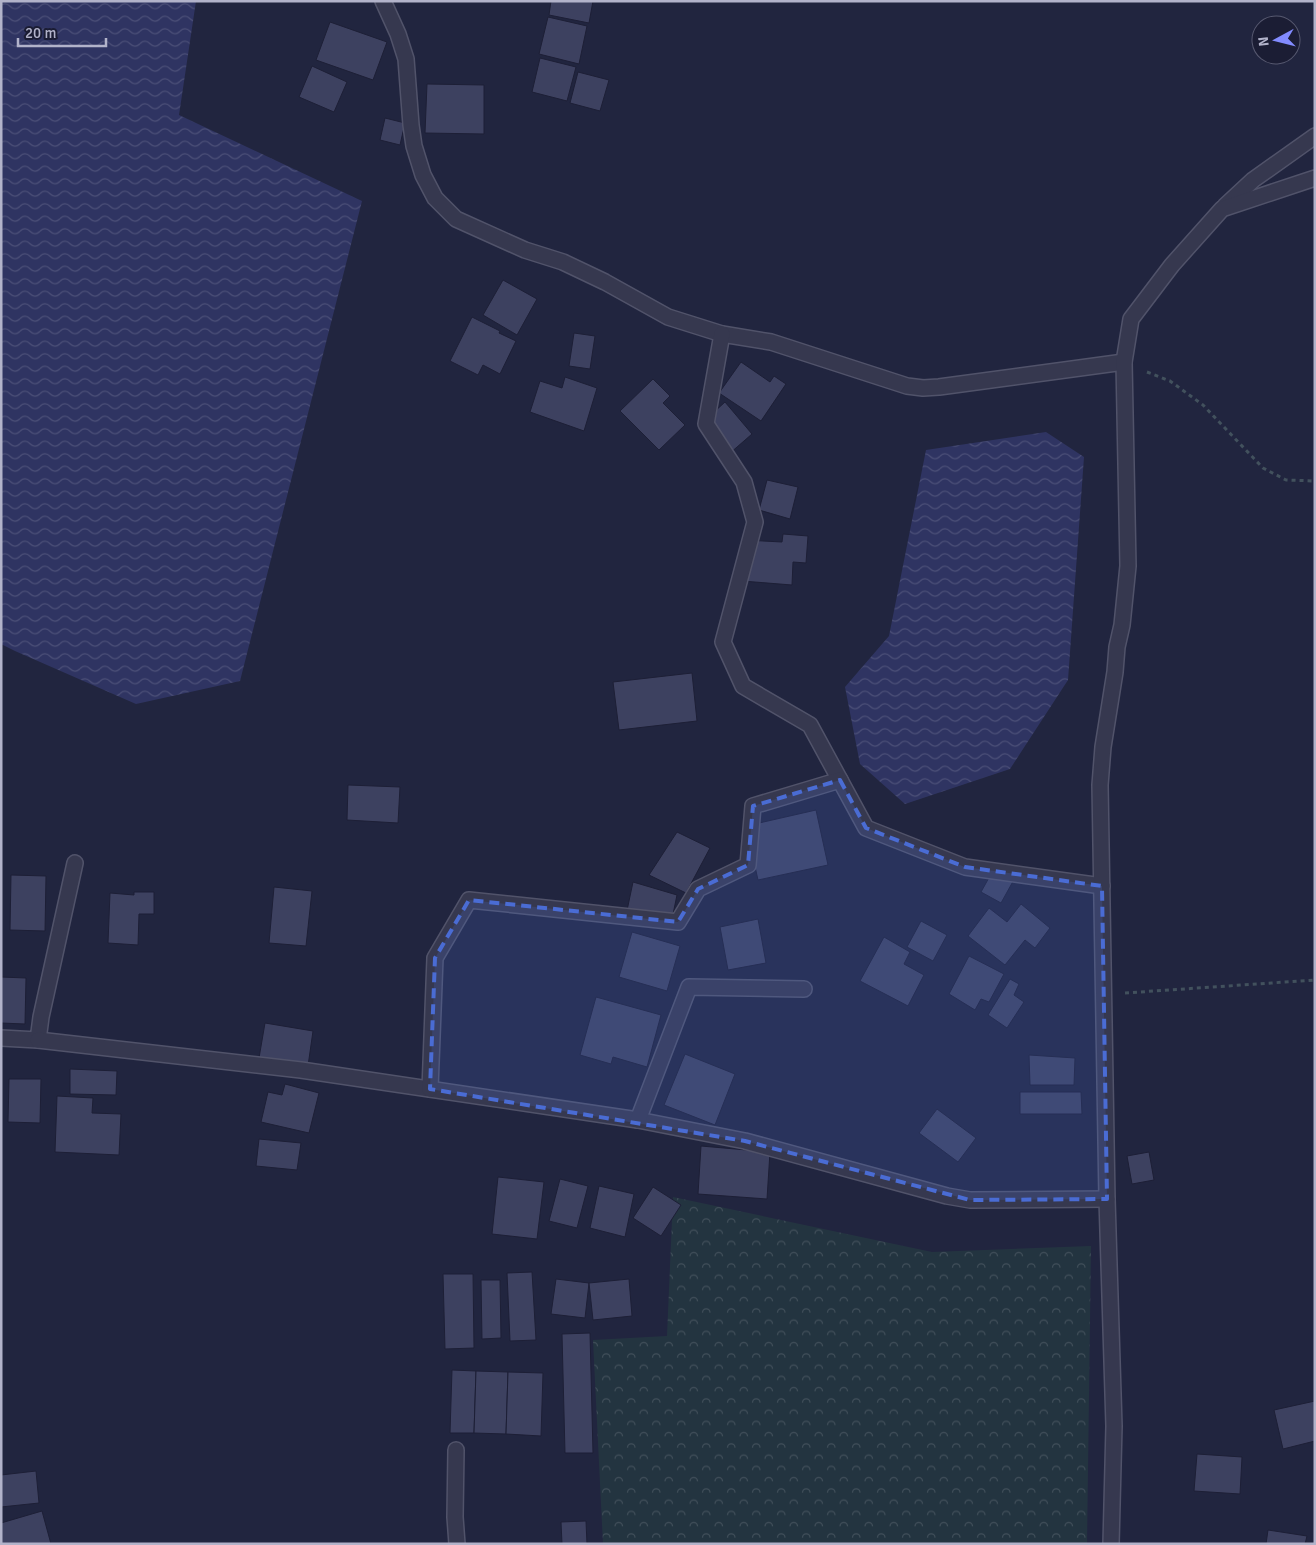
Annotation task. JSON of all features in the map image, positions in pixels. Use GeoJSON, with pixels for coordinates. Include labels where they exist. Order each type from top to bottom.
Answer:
{"type":"FeatureCollection","features":[{"type":"Feature","properties":{"kind":"street"},"geometry":{"type":"LineString","coordinates":[[382,1],[398,34],[406,59],[414,146],[423,175],[435,198],[456,219],[525,250],[563,262],[605,282],[668,317],[722,334],[771,342],[907,386],[924,388],[1124,362]]}},
{"type":"Feature","properties":{"kind":"street"},"geometry":{"type":"LineString","coordinates":[[1112,1544],[1114,1426],[1107,1199],[1100,825],[1102,766],[1117,647],[1122,625],[1128,566],[1124,362],[1131,318],[1172,265],[1222,209],[1253,180],[1315,136]]}},
{"type":"Feature","properties":{"kind":"street"},"geometry":{"type":"LineString","coordinates":[[1222,209],[1315,178]]}},
{"type":"Feature","properties":{"kind":"street"},"geometry":{"type":"LineString","coordinates":[[722,334],[706,424],[744,482],[755,522],[723,642],[744,686],[810,725],[866,828],[965,866],[1102,886]]}},
{"type":"Feature","properties":{"kind":"street"},"geometry":{"type":"LineString","coordinates":[[430,1089],[435,958],[469,900],[678,922],[698,889],[748,865],[753,806],[840,780]]}},
{"type":"Feature","properties":{"kind":"street"},"geometry":{"type":"LineString","coordinates":[[38,1040],[41,1017],[75,863]]}},
{"type":"Feature","properties":{"kind":"street"},"geometry":{"type":"LineString","coordinates":[[638,1120],[689,987],[804,990]]}},
{"type":"Feature","properties":{"kind":"street"},"geometry":{"type":"LineString","coordinates":[[1,1038],[38,1040],[301,1070],[638,1120],[745,1141],[947,1196],[970,1200],[1107,1199]]}},
{"type":"Feature","properties":{"kind":"street"},"geometry":{"type":"LineString","coordinates":[[456,1450],[454,1518],[457,1544]]}},
{"type":"Feature","properties":{"kind":"path"},"geometry":{"type":"LineString","coordinates":[[1124,362],[1170,381],[1203,405],[1263,468],[1286,480],[1315,482]]}},
{"type":"Feature","properties":{"kind":"path"},"geometry":{"type":"LineString","coordinates":[[1104,994],[1315,980]]}},
{"type":"Feature","properties":{"kind":"highlighted area"},"geometry":{"type":"Polygon","coordinates":[[[840,780],[866,828],[965,867],[1102,886],[1107,1199],[970,1200],[745,1141],[430,1089],[435,958],[469,900],[678,922],[698,889],[748,865],[753,806],[840,780]]]}},
{"type":"Feature","properties":{"kind":"green space"},"geometry":{"type":"Polygon","coordinates":[[[673,1197],[932,1252],[1091,1246],[1087,1544],[603,1544],[593,1340],[667,1336],[673,1197]]]}},
{"type":"Feature","properties":{"kind":"water"},"geometry":{"type":"Polygon","coordinates":[[[1,1],[196,1],[179,115],[362,201],[240,681],[136,704],[1,644],[1,1]]]}},
{"type":"Feature","properties":{"kind":"water"},"geometry":{"type":"Polygon","coordinates":[[[1046,432],[1084,457],[1068,680],[1010,769],[905,804],[860,764],[845,687],[889,636],[926,450],[1046,432]]]}},
{"type":"Feature","properties":{"kind":"building"},"geometry":{"type":"Polygon","coordinates":[[[551,1],[593,1],[589,23],[549,15],[551,1]]]}},
{"type":"Feature","properties":{"kind":"building"},"geometry":{"type":"Polygon","coordinates":[[[548,17],[587,26],[579,64],[539,54],[548,17]]]}},
{"type":"Feature","properties":{"kind":"building"},"geometry":{"type":"Polygon","coordinates":[[[330,22],[387,42],[373,80],[316,60],[330,22]]]}},
{"type":"Feature","properties":{"kind":"building"},"geometry":{"type":"Polygon","coordinates":[[[540,58],[576,67],[567,101],[532,92],[540,58]]]}},
{"type":"Feature","properties":{"kind":"building"},"geometry":{"type":"Polygon","coordinates":[[[312,66],[347,82],[334,112],[299,97],[312,66]]]}},
{"type":"Feature","properties":{"kind":"building"},"geometry":{"type":"Polygon","coordinates":[[[578,72],[609,80],[600,111],[570,103],[578,72]]]}},
{"type":"Feature","properties":{"kind":"building"},"geometry":{"type":"Polygon","coordinates":[[[427,84],[484,85],[484,134],[425,133],[427,84]]]}},
{"type":"Feature","properties":{"kind":"building"},"geometry":{"type":"Polygon","coordinates":[[[385,118],[405,123],[400,145],[380,140],[385,118]]]}},
{"type":"Feature","properties":{"kind":"building"},"geometry":{"type":"Polygon","coordinates":[[[503,280],[537,299],[517,335],[483,315],[503,280]]]}},
{"type":"Feature","properties":{"kind":"building"},"geometry":{"type":"Polygon","coordinates":[[[472,317],[516,341],[500,374],[483,365],[478,375],[450,361],[472,317]]]}},
{"type":"Feature","properties":{"kind":"building"},"geometry":{"type":"Polygon","coordinates":[[[574,333],[595,336],[590,369],[569,366],[574,333]]]}},
{"type":"Feature","properties":{"kind":"building"},"geometry":{"type":"Polygon","coordinates":[[[741,362],[770,382],[774,376],[786,384],[761,421],[719,393],[741,362]]]}},
{"type":"Feature","properties":{"kind":"building"},"geometry":{"type":"Polygon","coordinates":[[[565,377],[597,388],[584,431],[530,412],[540,381],[562,388],[565,377]]]}},
{"type":"Feature","properties":{"kind":"building"},"geometry":{"type":"Polygon","coordinates":[[[653,379],[670,396],[663,403],[685,425],[659,450],[620,411],[653,379]]]}},
{"type":"Feature","properties":{"kind":"building"},"geometry":{"type":"Polygon","coordinates":[[[725,402],[752,434],[729,454],[702,423],[725,402]]]}},
{"type":"Feature","properties":{"kind":"building"},"geometry":{"type":"Polygon","coordinates":[[[767,480],[798,487],[790,519],[759,510],[767,480]]]}},
{"type":"Feature","properties":{"kind":"building"},"geometry":{"type":"Polygon","coordinates":[[[783,534],[808,536],[806,563],[793,562],[792,585],[742,581],[745,540],[782,542],[783,534]]]}},
{"type":"Feature","properties":{"kind":"building"},"geometry":{"type":"Polygon","coordinates":[[[692,673],[697,721],[619,730],[613,682],[692,673]]]}},
{"type":"Feature","properties":{"kind":"building"},"geometry":{"type":"Polygon","coordinates":[[[348,785],[400,787],[398,823],[347,820],[348,785]]]}},
{"type":"Feature","properties":{"kind":"building"},"geometry":{"type":"Polygon","coordinates":[[[816,810],[828,865],[758,880],[746,826],[816,810]]]}},
{"type":"Feature","properties":{"kind":"building"},"geometry":{"type":"Polygon","coordinates":[[[677,832],[710,848],[686,893],[649,875],[677,832]]]}},
{"type":"Feature","properties":{"kind":"building"},"geometry":{"type":"Polygon","coordinates":[[[996,865],[1016,876],[1001,903],[981,892],[996,865]]]}},
{"type":"Feature","properties":{"kind":"building"},"geometry":{"type":"Polygon","coordinates":[[[11,875],[46,876],[45,931],[10,930],[11,875]]]}},
{"type":"Feature","properties":{"kind":"building"},"geometry":{"type":"Polygon","coordinates":[[[633,882],[677,895],[672,919],[625,920],[633,882]]]}},
{"type":"Feature","properties":{"kind":"building"},"geometry":{"type":"Polygon","coordinates":[[[274,887],[312,891],[306,946],[269,943],[274,887]]]}},
{"type":"Feature","properties":{"kind":"building"},"geometry":{"type":"Polygon","coordinates":[[[134,892],[154,892],[154,914],[139,914],[138,945],[108,943],[110,893],[134,895],[134,892]]]}},
{"type":"Feature","properties":{"kind":"building"},"geometry":{"type":"Polygon","coordinates":[[[1021,904],[1050,928],[1035,948],[1025,940],[1005,965],[968,936],[989,908],[1007,922],[1021,904]]]}},
{"type":"Feature","properties":{"kind":"building"},"geometry":{"type":"Polygon","coordinates":[[[758,919],[766,963],[728,970],[720,927],[758,919]]]}},
{"type":"Feature","properties":{"kind":"building"},"geometry":{"type":"Polygon","coordinates":[[[921,921],[947,935],[933,961],[907,947],[921,921]]]}},
{"type":"Feature","properties":{"kind":"building"},"geometry":{"type":"Polygon","coordinates":[[[632,932],[680,946],[667,991],[619,977],[632,932]]]}},
{"type":"Feature","properties":{"kind":"building"},"geometry":{"type":"Polygon","coordinates":[[[884,937],[910,952],[904,964],[924,975],[908,1006],[860,981],[884,937]]]}},
{"type":"Feature","properties":{"kind":"building"},"geometry":{"type":"Polygon","coordinates":[[[969,956],[1004,974],[989,1002],[981,999],[975,1010],[949,994],[969,956]]]}},
{"type":"Feature","properties":{"kind":"building"},"geometry":{"type":"Polygon","coordinates":[[[1,977],[26,978],[25,1024],[1,1023],[1,977]]]}},
{"type":"Feature","properties":{"kind":"building"},"geometry":{"type":"Polygon","coordinates":[[[1010,979],[1019,984],[1014,995],[1024,1002],[1007,1028],[988,1015],[1010,979]]]}},
{"type":"Feature","properties":{"kind":"building"},"geometry":{"type":"Polygon","coordinates":[[[596,997],[661,1015],[647,1067],[613,1057],[611,1064],[580,1055],[596,997]]]}},
{"type":"Feature","properties":{"kind":"building"},"geometry":{"type":"Polygon","coordinates":[[[265,1023],[313,1031],[308,1066],[259,1058],[265,1023]]]}},
{"type":"Feature","properties":{"kind":"building"},"geometry":{"type":"Polygon","coordinates":[[[685,1054],[735,1074],[715,1125],[664,1105],[685,1054]]]}},
{"type":"Feature","properties":{"kind":"building"},"geometry":{"type":"Polygon","coordinates":[[[1029,1055],[1075,1058],[1074,1085],[1030,1085],[1029,1055]]]}},
{"type":"Feature","properties":{"kind":"building"},"geometry":{"type":"Polygon","coordinates":[[[70,1069],[117,1071],[116,1095],[70,1094],[70,1069]]]}},
{"type":"Feature","properties":{"kind":"building"},"geometry":{"type":"Polygon","coordinates":[[[9,1079],[41,1079],[40,1123],[8,1122],[9,1079]]]}},
{"type":"Feature","properties":{"kind":"building"},"geometry":{"type":"Polygon","coordinates":[[[285,1084],[319,1093],[309,1133],[261,1122],[268,1092],[282,1095],[285,1084]]]}},
{"type":"Feature","properties":{"kind":"building"},"geometry":{"type":"Polygon","coordinates":[[[1020,1092],[1081,1092],[1082,1114],[1020,1114],[1020,1092]]]}},
{"type":"Feature","properties":{"kind":"building"},"geometry":{"type":"Polygon","coordinates":[[[57,1096],[93,1098],[92,1113],[121,1114],[119,1155],[55,1152],[57,1096]]]}},
{"type":"Feature","properties":{"kind":"building"},"geometry":{"type":"Polygon","coordinates":[[[937,1109],[976,1138],[958,1162],[919,1133],[937,1109]]]}},
{"type":"Feature","properties":{"kind":"building"},"geometry":{"type":"Polygon","coordinates":[[[259,1139],[301,1143],[297,1170],[256,1166],[259,1139]]]}},
{"type":"Feature","properties":{"kind":"building"},"geometry":{"type":"Polygon","coordinates":[[[701,1146],[770,1152],[767,1199],[698,1194],[701,1146]]]}},
{"type":"Feature","properties":{"kind":"building"},"geometry":{"type":"Polygon","coordinates":[[[1149,1152],[1154,1180],[1132,1184],[1127,1156],[1149,1152]]]}},
{"type":"Feature","properties":{"kind":"building"},"geometry":{"type":"Polygon","coordinates":[[[498,1177],[544,1182],[537,1239],[492,1234],[498,1177]]]}},
{"type":"Feature","properties":{"kind":"building"},"geometry":{"type":"Polygon","coordinates":[[[560,1179],[588,1186],[577,1228],[549,1221],[560,1179]]]}},
{"type":"Feature","properties":{"kind":"building"},"geometry":{"type":"Polygon","coordinates":[[[599,1186],[634,1194],[625,1237],[590,1228],[599,1186]]]}},
{"type":"Feature","properties":{"kind":"building"},"geometry":{"type":"Polygon","coordinates":[[[653,1187],[681,1205],[661,1236],[633,1218],[653,1187]]]}},
{"type":"Feature","properties":{"kind":"building"},"geometry":{"type":"Polygon","coordinates":[[[532,1272],[536,1340],[510,1341],[507,1273],[532,1272]]]}},
{"type":"Feature","properties":{"kind":"building"},"geometry":{"type":"Polygon","coordinates":[[[443,1274],[473,1274],[474,1348],[445,1349],[443,1274]]]}},
{"type":"Feature","properties":{"kind":"building"},"geometry":{"type":"Polygon","coordinates":[[[556,1279],[589,1283],[585,1318],[551,1314],[556,1279]]]}},
{"type":"Feature","properties":{"kind":"building"},"geometry":{"type":"Polygon","coordinates":[[[629,1279],[632,1316],[593,1320],[589,1283],[629,1279]]]}},
{"type":"Feature","properties":{"kind":"building"},"geometry":{"type":"Polygon","coordinates":[[[481,1280],[500,1280],[501,1338],[482,1339],[481,1280]]]}},
{"type":"Feature","properties":{"kind":"building"},"geometry":{"type":"Polygon","coordinates":[[[590,1333],[593,1453],[565,1453],[562,1334],[590,1333]]]}},
{"type":"Feature","properties":{"kind":"building"},"geometry":{"type":"Polygon","coordinates":[[[452,1370],[476,1371],[474,1433],[450,1433],[452,1370]]]}},
{"type":"Feature","properties":{"kind":"building"},"geometry":{"type":"Polygon","coordinates":[[[476,1371],[508,1372],[506,1434],[474,1433],[476,1371]]]}},
{"type":"Feature","properties":{"kind":"building"},"geometry":{"type":"Polygon","coordinates":[[[508,1372],[543,1373],[541,1436],[506,1434],[508,1372]]]}},
{"type":"Feature","properties":{"kind":"building"},"geometry":{"type":"Polygon","coordinates":[[[1315,1401],[1315,1441],[1283,1449],[1274,1410],[1315,1401]]]}},
{"type":"Feature","properties":{"kind":"building"},"geometry":{"type":"Polygon","coordinates":[[[1197,1454],[1242,1457],[1240,1494],[1194,1491],[1197,1454]]]}},
{"type":"Feature","properties":{"kind":"building"},"geometry":{"type":"Polygon","coordinates":[[[36,1471],[39,1503],[1,1507],[1,1475],[36,1471]]]}},
{"type":"Feature","properties":{"kind":"building"},"geometry":{"type":"Polygon","coordinates":[[[42,1511],[51,1544],[1,1544],[1,1523],[42,1511]]]}},
{"type":"Feature","properties":{"kind":"building"},"geometry":{"type":"Polygon","coordinates":[[[586,1521],[587,1544],[562,1544],[561,1522],[586,1521]]]}},
{"type":"Feature","properties":{"kind":"building"},"geometry":{"type":"Polygon","coordinates":[[[1268,1530],[1307,1536],[1305,1544],[1266,1544],[1268,1530]]]}}]}
